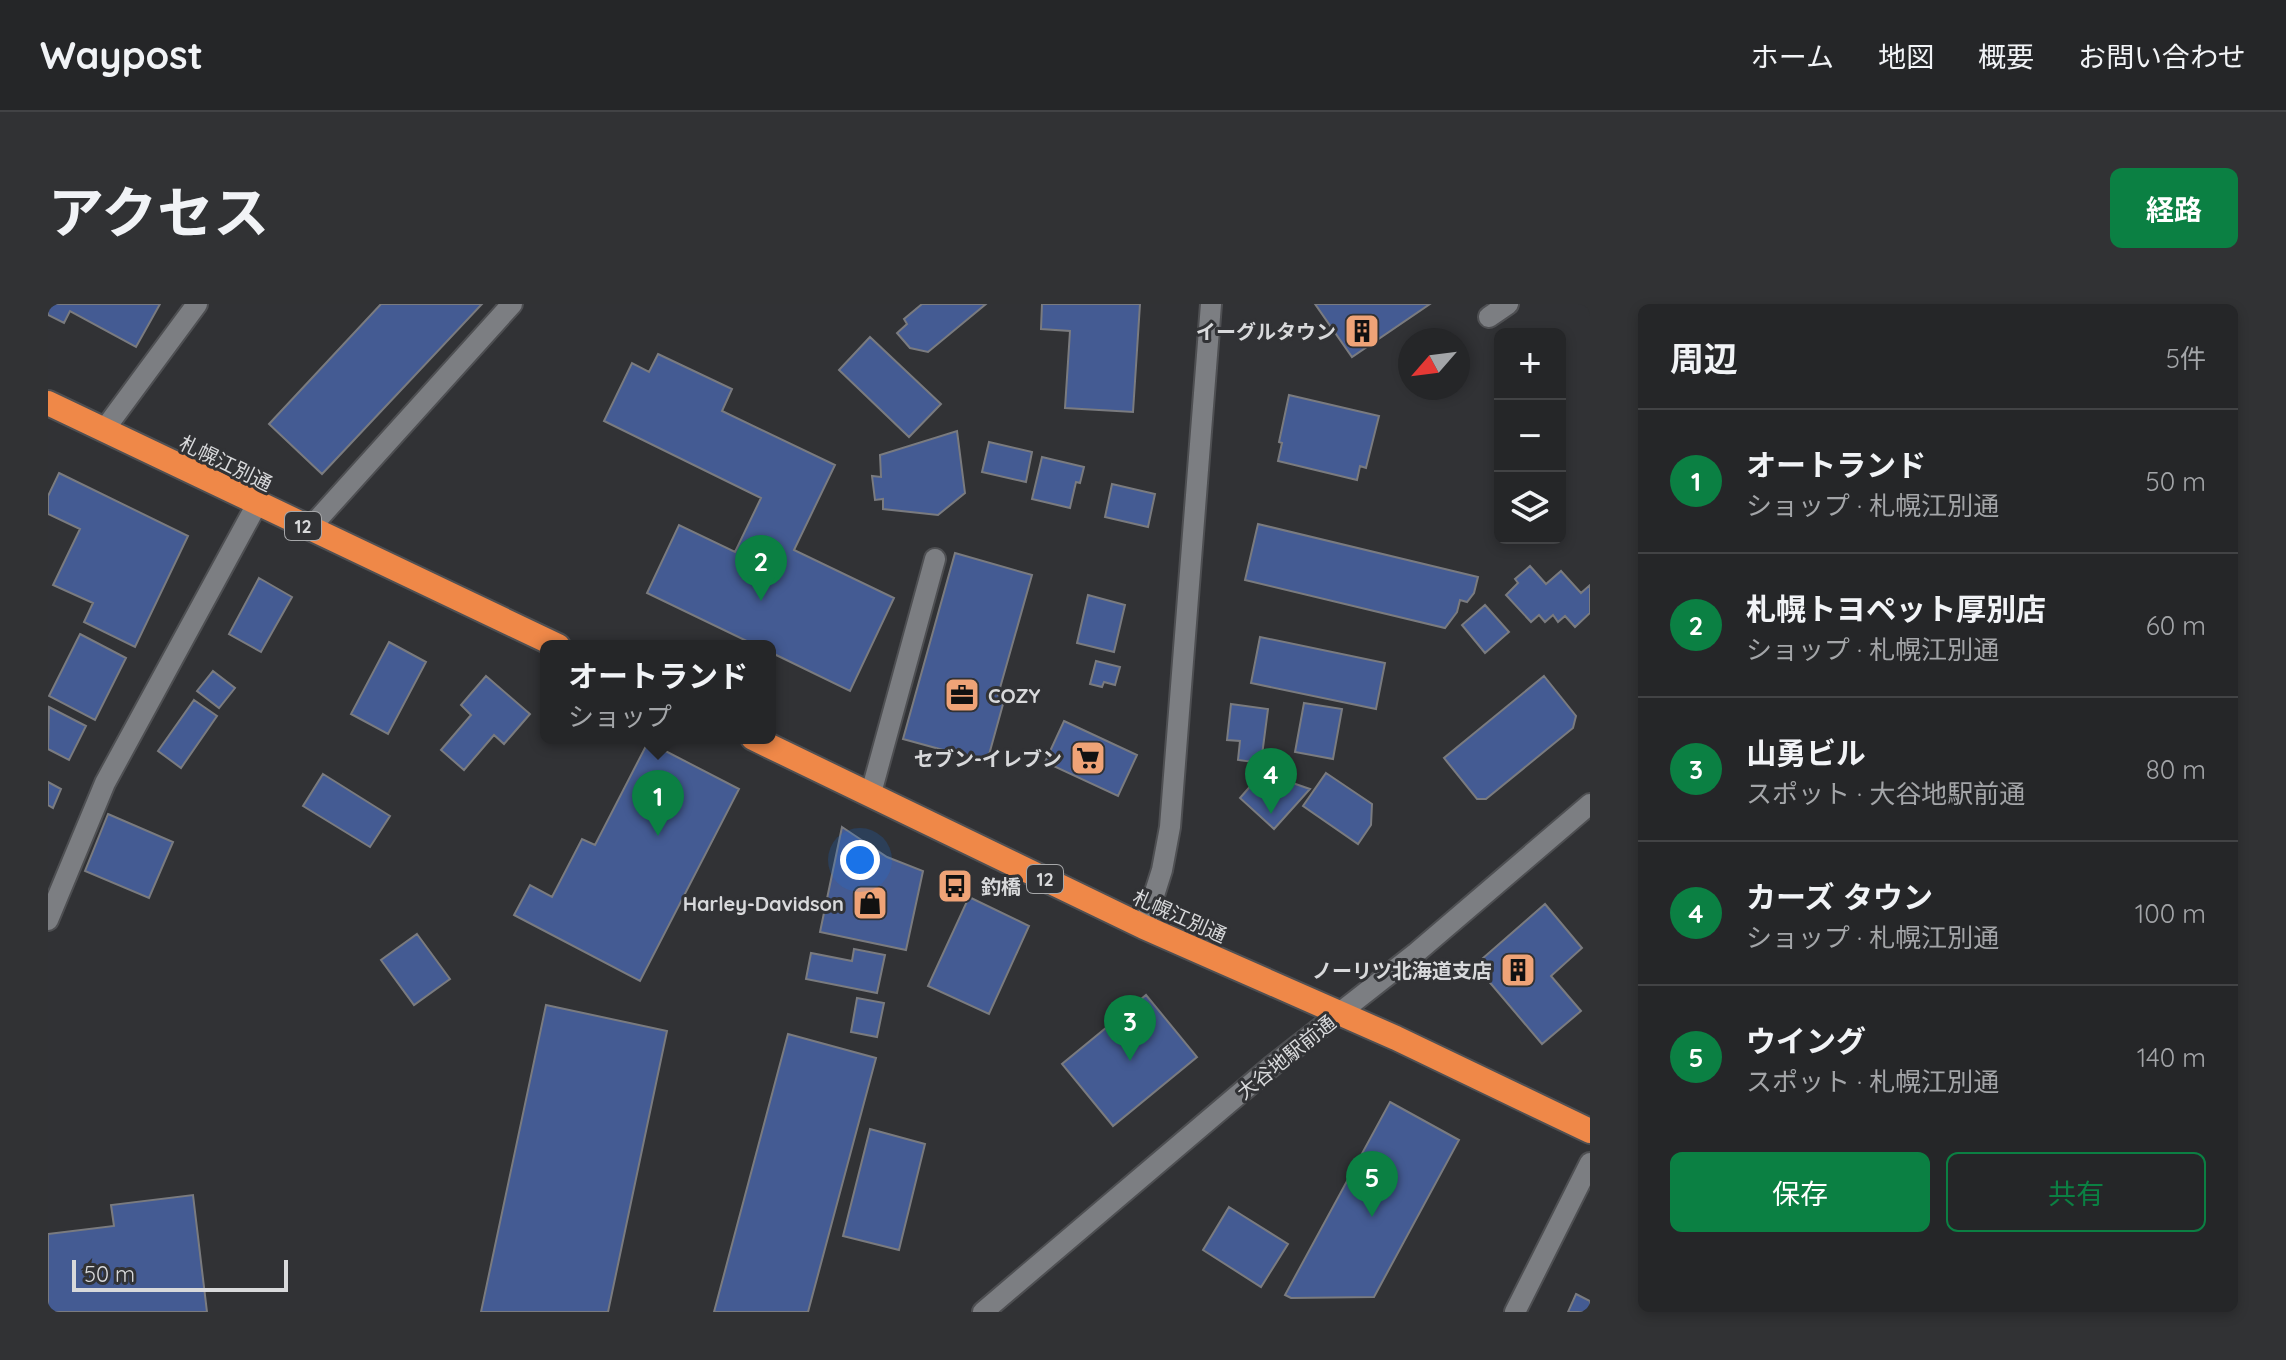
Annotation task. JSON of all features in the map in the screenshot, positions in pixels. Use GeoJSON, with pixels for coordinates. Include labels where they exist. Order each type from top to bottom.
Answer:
{"type":"FeatureCollection","features":[{"type":"Feature","properties":{"kind":"highway","name":"札幌江別通"},"geometry":{"type":"LineString","coordinates":[[48,403],[545,640]]}},
{"type":"Feature","properties":{"kind":"highway","name":"札幌江別通"},"geometry":{"type":"LineString","coordinates":[[766,744],[1144,927],[1340,1013],[1590,1131]]}},
{"type":"Feature","properties":{"kind":"street"},"geometry":{"type":"LineString","coordinates":[[104,430],[197,304]]}},
{"type":"Feature","properties":{"kind":"street"},"geometry":{"type":"LineString","coordinates":[[309,529],[512,304]]}},
{"type":"Feature","properties":{"kind":"street"},"geometry":{"type":"LineString","coordinates":[[1144,927],[1162,870],[1170,827],[1211,304]]}},
{"type":"Feature","properties":{"kind":"street"},"geometry":{"type":"LineString","coordinates":[[1489,317],[1508,304]]}},
{"type":"Feature","properties":{"kind":"street"},"geometry":{"type":"LineString","coordinates":[[50,910],[105,783],[257,504]]}},
{"type":"Feature","properties":{"kind":"street"},"geometry":{"type":"LineString","coordinates":[[871,793],[935,559]]}},
{"type":"Feature","properties":{"kind":"street","name":"大谷地駅前通"},"geometry":{"type":"LineString","coordinates":[[983,1312],[1272,1066],[1416,953],[1590,804]]}},
{"type":"Feature","properties":{"kind":"street"},"geometry":{"type":"LineString","coordinates":[[1515,1312],[1590,1163]]}},
{"type":"Feature","properties":{"kind":"building"},"geometry":{"type":"Polygon","coordinates":[[[48,304],[160,304],[136,347],[70,311],[64,323],[48,315],[48,304]]]}},
{"type":"Feature","properties":{"kind":"building"},"geometry":{"type":"Polygon","coordinates":[[[381,304],[482,304],[322,474],[269,424],[381,304]]]}},
{"type":"Feature","properties":{"kind":"building"},"geometry":{"type":"Polygon","coordinates":[[[922,304],[986,304],[928,352],[910,348],[897,333],[907,324],[904,319],[922,304]]]}},
{"type":"Feature","properties":{"kind":"building"},"geometry":{"type":"Polygon","coordinates":[[[1042,304],[1140,304],[1133,412],[1065,408],[1070,331],[1041,329],[1042,304]]]}},
{"type":"Feature","properties":{"kind":"building","name":"イーグルタウン"},"geometry":{"type":"Polygon","coordinates":[[[1315,304],[1430,304],[1352,357],[1315,304]]]}},
{"type":"Feature","properties":{"kind":"building"},"geometry":{"type":"Polygon","coordinates":[[[870,337],[941,404],[909,437],[839,370],[870,337]]]}},
{"type":"Feature","properties":{"kind":"building"},"geometry":{"type":"Polygon","coordinates":[[[658,354],[732,389],[722,411],[835,465],[794,550],[894,598],[850,691],[776,655],[776,640],[745,640],[647,593],[679,525],[735,552],[761,498],[604,421],[632,363],[649,372],[658,354]]]}},
{"type":"Feature","properties":{"kind":"building"},"geometry":{"type":"Polygon","coordinates":[[[1289,395],[1379,416],[1366,468],[1360,466],[1357,480],[1278,461],[1289,395]]]}},
{"type":"Feature","properties":{"kind":"building"},"geometry":{"type":"Polygon","coordinates":[[[957,431],[965,493],[938,515],[883,509],[883,499],[875,500],[872,476],[881,477],[880,455],[957,431]]]}},
{"type":"Feature","properties":{"kind":"building"},"geometry":{"type":"Polygon","coordinates":[[[989,442],[1032,452],[1026,482],[982,472],[989,442]]]}},
{"type":"Feature","properties":{"kind":"building"},"geometry":{"type":"Polygon","coordinates":[[[1042,457],[1084,467],[1080,483],[1076,482],[1070,508],[1032,499],[1042,457]]]}},
{"type":"Feature","properties":{"kind":"building"},"geometry":{"type":"Polygon","coordinates":[[[59,473],[188,536],[135,647],[84,622],[93,603],[53,585],[80,529],[48,514],[48,496],[59,473]]]}},
{"type":"Feature","properties":{"kind":"building"},"geometry":{"type":"Polygon","coordinates":[[[1112,484],[1155,494],[1148,527],[1105,517],[1112,484]]]}},
{"type":"Feature","properties":{"kind":"building"},"geometry":{"type":"Polygon","coordinates":[[[1258,524],[1478,577],[1474,593],[1467,602],[1460,600],[1457,612],[1445,628],[1245,580],[1258,524]]]}},
{"type":"Feature","properties":{"kind":"building"},"geometry":{"type":"Polygon","coordinates":[[[955,553],[1032,575],[998,695],[1005,697],[987,762],[903,739],[955,553]]]}},
{"type":"Feature","properties":{"kind":"building"},"geometry":{"type":"Polygon","coordinates":[[[1530,566],[1546,584],[1561,571],[1581,593],[1590,585],[1590,613],[1575,627],[1565,616],[1558,622],[1553,615],[1545,622],[1539,615],[1531,622],[1506,595],[1518,583],[1515,579],[1530,566]]]}},
{"type":"Feature","properties":{"kind":"building"},"geometry":{"type":"Polygon","coordinates":[[[259,578],[292,597],[261,652],[229,634],[259,578]]]}},
{"type":"Feature","properties":{"kind":"building"},"geometry":{"type":"Polygon","coordinates":[[[1088,595],[1125,605],[1114,652],[1077,643],[1088,595]]]}},
{"type":"Feature","properties":{"kind":"building"},"geometry":{"type":"Polygon","coordinates":[[[1485,605],[1509,632],[1485,653],[1462,625],[1485,605]]]}},
{"type":"Feature","properties":{"kind":"building"},"geometry":{"type":"Polygon","coordinates":[[[80,634],[126,658],[95,720],[49,696],[80,634]]]}},
{"type":"Feature","properties":{"kind":"building"},"geometry":{"type":"Polygon","coordinates":[[[1260,637],[1385,663],[1376,709],[1251,683],[1260,637]]]}},
{"type":"Feature","properties":{"kind":"building"},"geometry":{"type":"Polygon","coordinates":[[[389,642],[426,662],[388,734],[351,714],[389,642]]]}},
{"type":"Feature","properties":{"kind":"building"},"geometry":{"type":"Polygon","coordinates":[[[1096,661],[1120,667],[1115,685],[1104,682],[1102,687],[1090,684],[1096,661]]]}},
{"type":"Feature","properties":{"kind":"building"},"geometry":{"type":"Polygon","coordinates":[[[213,671],[235,688],[219,708],[197,691],[213,671]]]}},
{"type":"Feature","properties":{"kind":"building"},"geometry":{"type":"Polygon","coordinates":[[[486,676],[530,714],[504,744],[494,735],[464,770],[441,750],[471,715],[461,705],[486,676]]]}},
{"type":"Feature","properties":{"kind":"building"},"geometry":{"type":"Polygon","coordinates":[[[1544,676],[1576,716],[1573,728],[1486,799],[1477,799],[1444,758],[1544,676]]]}},
{"type":"Feature","properties":{"kind":"building"},"geometry":{"type":"Polygon","coordinates":[[[194,700],[217,716],[181,768],[158,751],[194,700]]]}},
{"type":"Feature","properties":{"kind":"building"},"geometry":{"type":"Polygon","coordinates":[[[1304,703],[1342,709],[1333,759],[1295,752],[1304,703]]]}},
{"type":"Feature","properties":{"kind":"building"},"geometry":{"type":"Polygon","coordinates":[[[1231,704],[1268,709],[1261,763],[1238,760],[1240,741],[1227,740],[1231,704]]]}},
{"type":"Feature","properties":{"kind":"building"},"geometry":{"type":"Polygon","coordinates":[[[49,707],[86,726],[69,760],[48,749],[49,707]]]}},
{"type":"Feature","properties":{"kind":"building"},"geometry":{"type":"Polygon","coordinates":[[[1064,721],[1137,755],[1118,796],[1045,762],[1064,721]]]}},
{"type":"Feature","properties":{"kind":"building"},"geometry":{"type":"Polygon","coordinates":[[[647,744],[739,789],[640,981],[514,915],[530,885],[552,897],[582,839],[595,845],[647,744]]]}},
{"type":"Feature","properties":{"kind":"building"},"geometry":{"type":"Polygon","coordinates":[[[1326,773],[1372,804],[1371,825],[1358,844],[1303,806],[1326,773]]]}},
{"type":"Feature","properties":{"kind":"building"},"geometry":{"type":"Polygon","coordinates":[[[323,774],[390,816],[370,847],[303,806],[323,774]]]}},
{"type":"Feature","properties":{"kind":"building"},"geometry":{"type":"Polygon","coordinates":[[[1261,774],[1270,782],[1275,777],[1310,789],[1274,829],[1240,798],[1261,774]]]}},
{"type":"Feature","properties":{"kind":"building"},"geometry":{"type":"Polygon","coordinates":[[[48,782],[61,789],[53,808],[48,805],[48,782]]]}},
{"type":"Feature","properties":{"kind":"building"},"geometry":{"type":"Polygon","coordinates":[[[108,814],[173,842],[149,898],[85,871],[108,814]]]}},
{"type":"Feature","properties":{"kind":"building"},"geometry":{"type":"Polygon","coordinates":[[[842,827],[887,857],[923,871],[906,950],[820,932],[842,827]]]}},
{"type":"Feature","properties":{"kind":"building"},"geometry":{"type":"Polygon","coordinates":[[[969,897],[1029,926],[989,1014],[928,986],[969,897]]]}},
{"type":"Feature","properties":{"kind":"building","name":"ノーリツ北海道支店"},"geometry":{"type":"Polygon","coordinates":[[[1545,904],[1582,948],[1551,976],[1581,1011],[1542,1044],[1475,965],[1545,904]]]}},
{"type":"Feature","properties":{"kind":"building"},"geometry":{"type":"Polygon","coordinates":[[[417,934],[450,979],[414,1005],[381,960],[417,934]]]}},
{"type":"Feature","properties":{"kind":"building"},"geometry":{"type":"Polygon","coordinates":[[[854,949],[885,955],[877,993],[806,979],[811,953],[852,961],[854,949]]]}},
{"type":"Feature","properties":{"kind":"building"},"geometry":{"type":"Polygon","coordinates":[[[1146,995],[1197,1057],[1113,1126],[1062,1064],[1146,995]]]}},
{"type":"Feature","properties":{"kind":"building"},"geometry":{"type":"Polygon","coordinates":[[[857,998],[884,1003],[877,1037],[851,1032],[857,998]]]}},
{"type":"Feature","properties":{"kind":"building"},"geometry":{"type":"Polygon","coordinates":[[[546,1005],[667,1031],[608,1312],[481,1312],[546,1005]]]}},
{"type":"Feature","properties":{"kind":"building"},"geometry":{"type":"Polygon","coordinates":[[[788,1034],[876,1058],[808,1312],[714,1312],[788,1034]]]}},
{"type":"Feature","properties":{"kind":"building"},"geometry":{"type":"Polygon","coordinates":[[[1390,1102],[1459,1140],[1374,1297],[1291,1298],[1285,1295],[1390,1102]]]}},
{"type":"Feature","properties":{"kind":"building"},"geometry":{"type":"Polygon","coordinates":[[[870,1129],[925,1144],[899,1250],[843,1236],[870,1129]]]}},
{"type":"Feature","properties":{"kind":"building"},"geometry":{"type":"Polygon","coordinates":[[[193,1195],[207,1312],[48,1312],[48,1234],[114,1226],[111,1205],[193,1195]]]}},
{"type":"Feature","properties":{"kind":"building"},"geometry":{"type":"Polygon","coordinates":[[[1229,1207],[1288,1244],[1261,1287],[1203,1250],[1229,1207]]]}},
{"type":"Feature","properties":{"kind":"building"},"geometry":{"type":"Polygon","coordinates":[[[1576,1294],[1590,1301],[1590,1312],[1568,1312],[1576,1294]]]}},
{"type":"Feature","properties":{"kind":"place","name":"イーグルタウン"},"geometry":{"type":"Point","coordinates":[1362,331]}},
{"type":"Feature","properties":{"kind":"place","name":"札幌トヨペット厚別店"},"geometry":{"type":"Point","coordinates":[761,601]}},
{"type":"Feature","properties":{"kind":"place","name":"COZY"},"geometry":{"type":"Point","coordinates":[962,695]}},
{"type":"Feature","properties":{"kind":"place","name":"セブン-イレブン"},"geometry":{"type":"Point","coordinates":[1088,758]}},
{"type":"Feature","properties":{"kind":"place","name":"カーズ タウン"},"geometry":{"type":"Point","coordinates":[1271,814]}},
{"type":"Feature","properties":{"kind":"place","name":"オートランド"},"geometry":{"type":"Point","coordinates":[658,836]}},
{"type":"Feature","properties":{"kind":"place","name":"釣橋"},"geometry":{"type":"Point","coordinates":[955,886]}},
{"type":"Feature","properties":{"kind":"place","name":"Harley-Davidson"},"geometry":{"type":"Point","coordinates":[870,903]}},
{"type":"Feature","properties":{"kind":"place","name":"ノーリツ北海道支店"},"geometry":{"type":"Point","coordinates":[1518,970]}},
{"type":"Feature","properties":{"kind":"place","name":"山勇ビル"},"geometry":{"type":"Point","coordinates":[1130,1061]}},
{"type":"Feature","properties":{"kind":"place","name":"ウイング"},"geometry":{"type":"Point","coordinates":[1372,1217]}}]}
